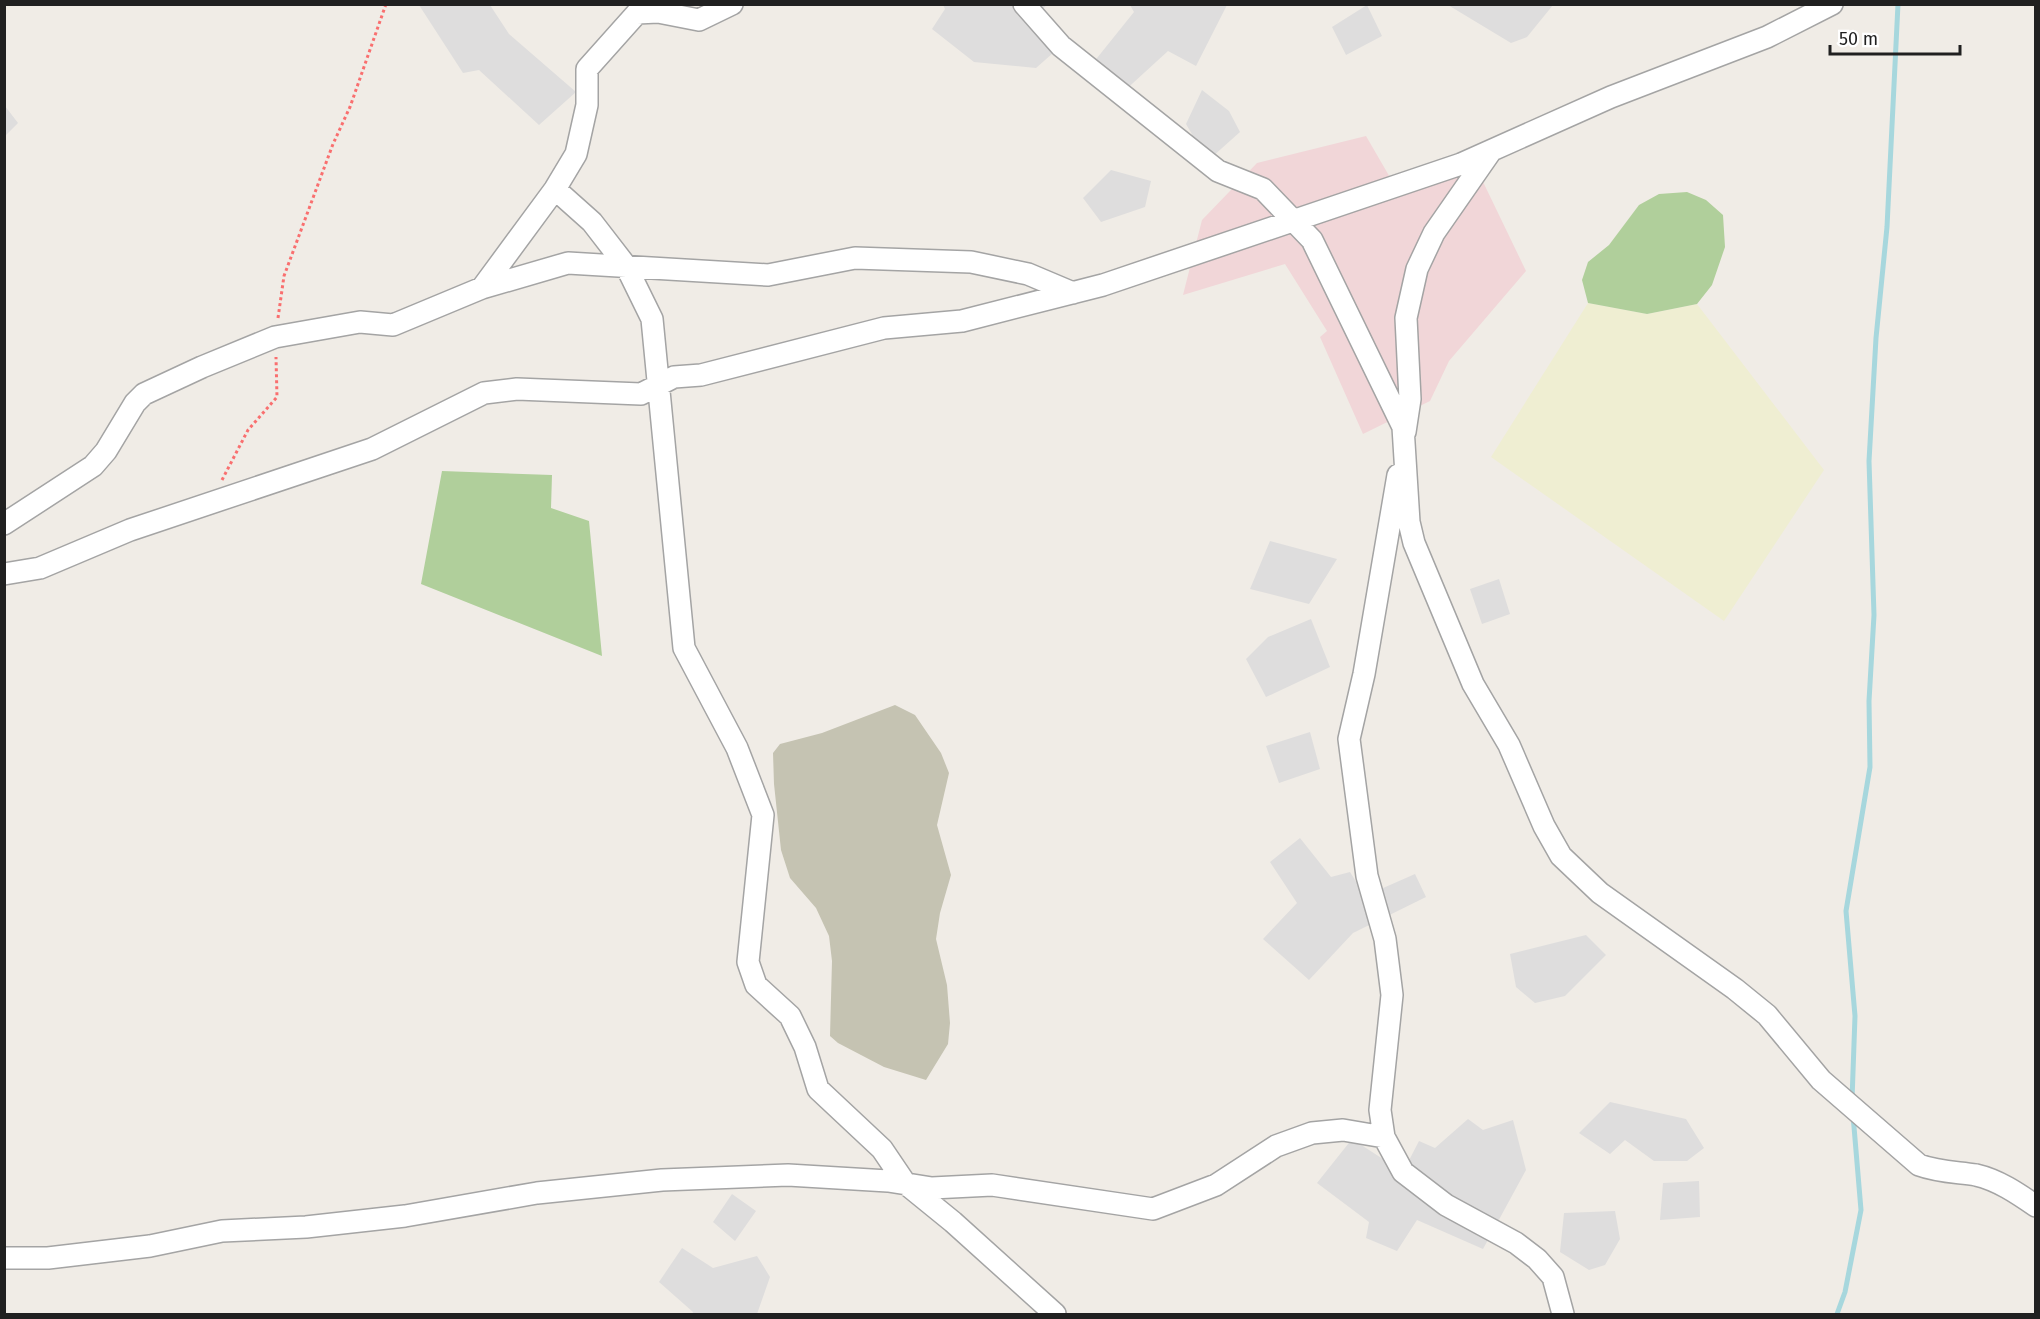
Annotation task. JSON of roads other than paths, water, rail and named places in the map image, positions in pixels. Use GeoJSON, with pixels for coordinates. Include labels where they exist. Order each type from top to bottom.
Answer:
{"type":"FeatureCollection","features":[{"type":"Feature","properties":{"kind":"street"},"geometry":{"type":"LineString","coordinates":[[482,288],[555,189],[576,154],[587,105],[587,69],[616,35],[637,13],[658,12],[699,20],[732,4]]}},
{"type":"Feature","properties":{"kind":"street"},"geometry":{"type":"LineString","coordinates":[[1024,4],[1061,45],[1218,171],[1263,189],[1312,240],[1403,427],[1409,522],[1414,543],[1473,684],[1509,745],[1544,826],[1561,856],[1600,893],[1735,989],[1767,1015],[1821,1080],[1919,1165],[1934,1171],[1977,1176],[2005,1186],[2036,1206]]}},
{"type":"Feature","properties":{"kind":"street"},"geometry":{"type":"LineString","coordinates":[[4,574],[40,568],[130,530],[372,449],[484,393],[517,389],[641,394],[674,377],[701,375],[884,328],[962,321],[1073,293],[1296,221],[1461,164],[1611,97],[1767,36],[1832,4]]}},
{"type":"Feature","properties":{"kind":"street"},"geometry":{"type":"LineString","coordinates":[[1492,150],[1434,233],[1417,269],[1406,318],[1410,399],[1365,674],[1349,739],[1367,876],[1385,939],[1392,995],[1380,1110],[1384,1137],[1403,1172],[1446,1205],[1516,1243],[1537,1259],[1553,1277],[1563,1314]]}},
{"type":"Feature","properties":{"kind":"street"},"geometry":{"type":"LineString","coordinates":[[555,189],[592,222],[626,266],[652,319],[684,648],[737,748],[763,815],[748,962],[756,984],[790,1016],[804,1047],[818,1089],[882,1149],[905,1184],[953,1222],[1055,1314]]}},
{"type":"Feature","properties":{"kind":"street"},"geometry":{"type":"LineString","coordinates":[[4,524],[93,466],[106,451],[135,403],[144,394],[275,337],[360,322],[393,325],[482,288],[568,263],[768,275],[855,258],[971,262],[1028,274],[1073,293]]}},
{"type":"Feature","properties":{"kind":"street"},"geometry":{"type":"LineString","coordinates":[[4,1258],[48,1258],[139,1248],[222,1231],[306,1227],[405,1216],[537,1193],[662,1180],[788,1175],[932,1188],[992,1185],[1153,1209],[1216,1185],[1276,1146],[1312,1132],[1343,1130],[1384,1137]]}},
{"type":"Feature","properties":{"kind":"waterway"},"geometry":{"type":"LineString","coordinates":[[1852,1100],[1855,1016],[1846,911],[1870,767],[1869,701],[1874,615],[1869,461],[1876,338],[1887,227],[1898,4]]}},
{"type":"Feature","properties":{"kind":"waterway"},"geometry":{"type":"LineString","coordinates":[[1837,1314],[1845,1292],[1861,1210],[1853,1115]]}}]}
